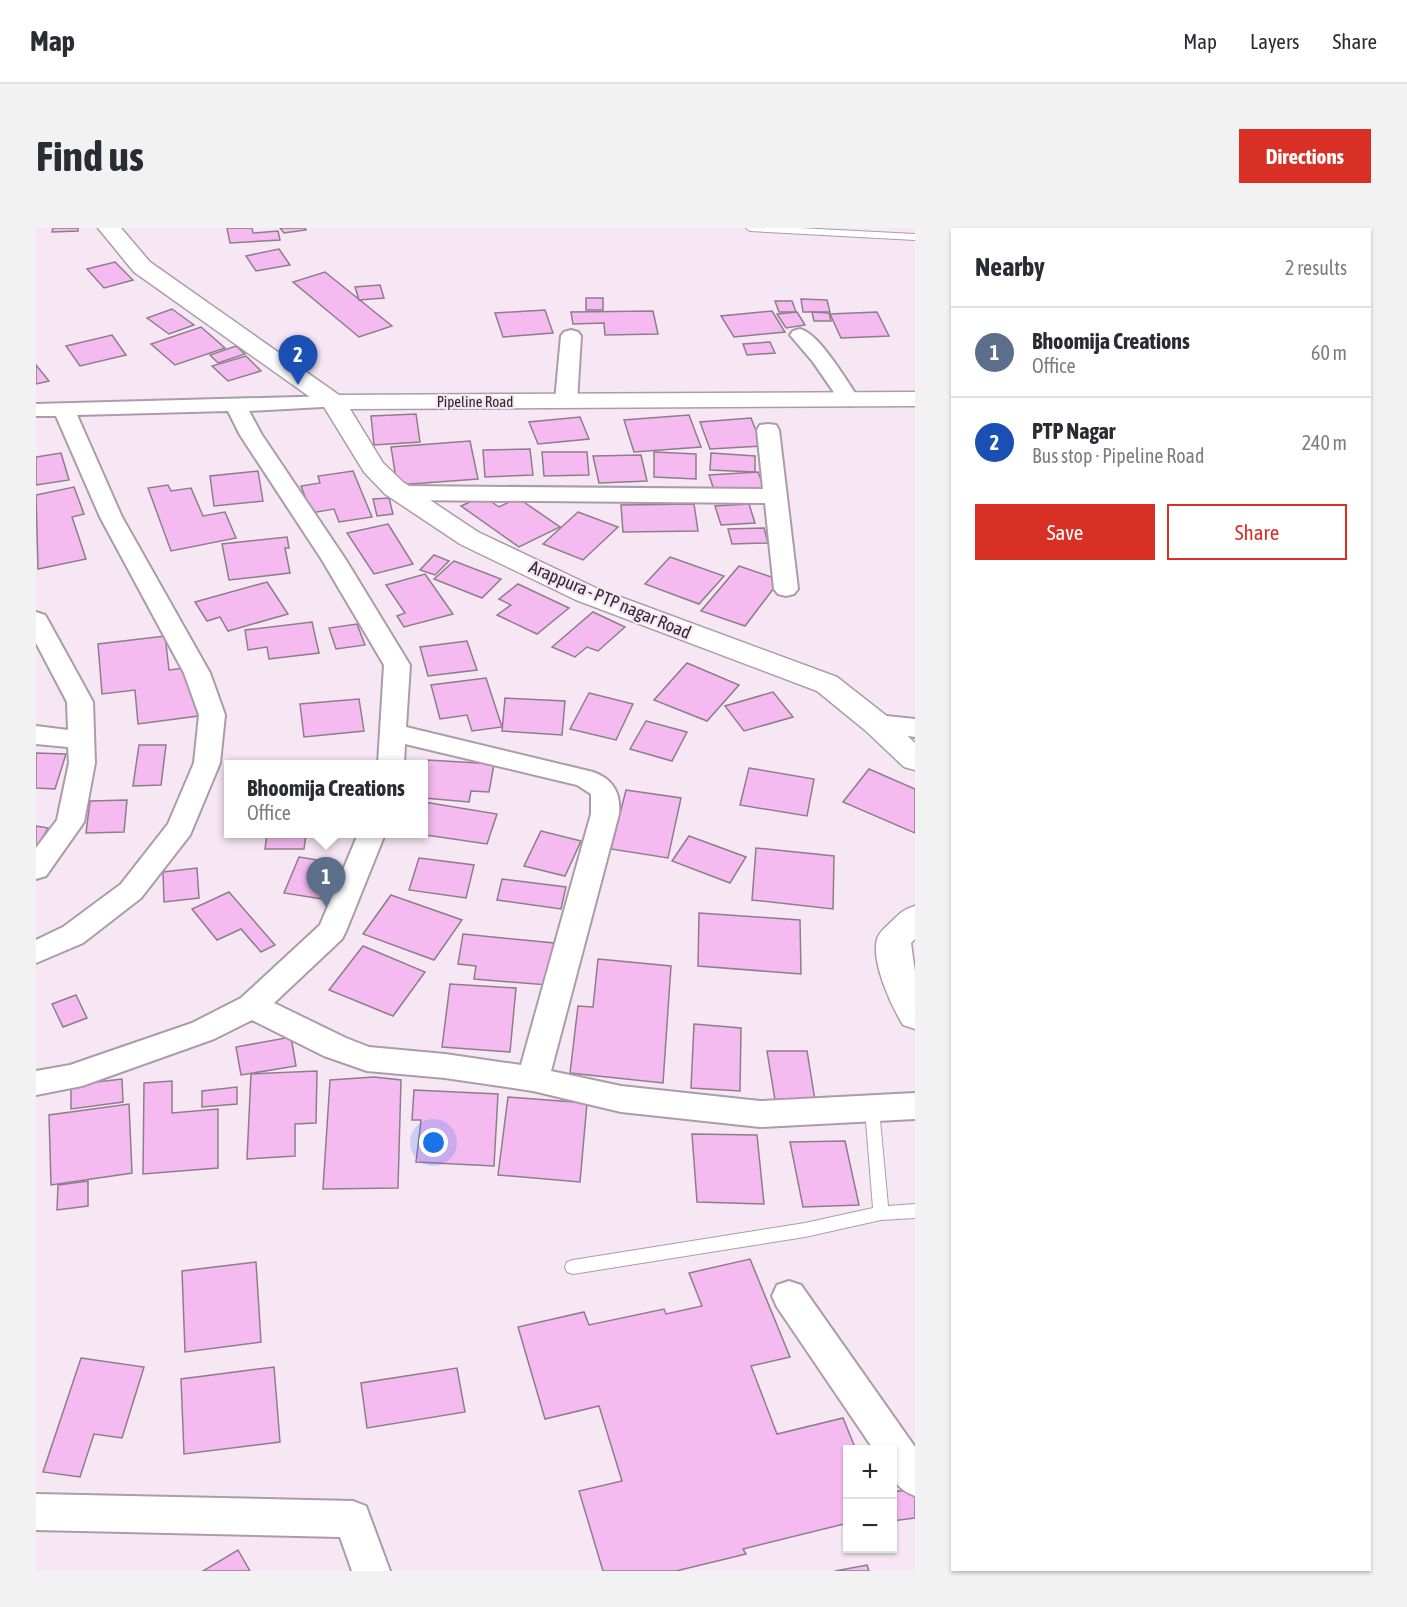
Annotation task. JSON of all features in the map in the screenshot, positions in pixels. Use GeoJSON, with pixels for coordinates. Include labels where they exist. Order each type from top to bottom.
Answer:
{"type":"FeatureCollection","features":[{"type":"Feature","properties":{"kind":"street"},"geometry":{"type":"LineString","coordinates":[[109,228],[142,267],[333,402]]}},
{"type":"Feature","properties":{"kind":"street"},"geometry":{"type":"LineString","coordinates":[[800,335],[820,358],[849,400]]}},
{"type":"Feature","properties":{"kind":"street"},"geometry":{"type":"LineString","coordinates":[[566,401],[571,336]]}},
{"type":"Feature","properties":{"kind":"street","name":"Pipeline Road"},"geometry":{"type":"LineString","coordinates":[[36,410],[235,403],[915,399]]}},
{"type":"Feature","properties":{"kind":"street","name":"Arappura - PTP nagar Road"},"geometry":{"type":"LineString","coordinates":[[333,402],[372,467],[394,488],[469,538],[586,594],[827,684],[877,724],[915,760]]}},
{"type":"Feature","properties":{"kind":"street"},"geometry":{"type":"LineString","coordinates":[[235,403],[251,435],[334,560],[397,664],[391,760]]}},
{"type":"Feature","properties":{"kind":"street"},"geometry":{"type":"LineString","coordinates":[[36,952],[73,935],[131,891],[180,828],[207,763],[212,715],[197,673],[111,517],[64,410]]}},
{"type":"Feature","properties":{"kind":"street"},"geometry":{"type":"LineString","coordinates":[[768,430],[786,589]]}},
{"type":"Feature","properties":{"kind":"street"},"geometry":{"type":"LineString","coordinates":[[403,493],[777,496]]}},
{"type":"Feature","properties":{"kind":"street"},"geometry":{"type":"LineString","coordinates":[[36,620],[80,702],[82,740],[82,763],[70,822],[36,869]]}},
{"type":"Feature","properties":{"kind":"street"},"geometry":{"type":"LineString","coordinates":[[877,724],[915,728]]}},
{"type":"Feature","properties":{"kind":"street"},"geometry":{"type":"LineString","coordinates":[[392,732],[584,777],[596,782],[604,789],[607,801],[604,814],[532,1079]]}},
{"type":"Feature","properties":{"kind":"street"},"geometry":{"type":"LineString","coordinates":[[36,735],[82,740]]}},
{"type":"Feature","properties":{"kind":"street"},"geometry":{"type":"LineString","coordinates":[[36,1083],[70,1077],[203,1031],[252,1006],[332,931],[369,838]]}},
{"type":"Feature","properties":{"kind":"street"},"geometry":{"type":"LineString","coordinates":[[908,933],[897,976],[903,996],[915,1015]]}},
{"type":"Feature","properties":{"kind":"street"},"geometry":{"type":"LineString","coordinates":[[252,1006],[335,1047],[367,1059],[445,1066],[532,1079],[621,1099],[760,1114],[915,1106]]}},
{"type":"Feature","properties":{"kind":"street"},"geometry":{"type":"LineString","coordinates":[[789,1296],[915,1478]]}},
{"type":"Feature","properties":{"kind":"street"},"geometry":{"type":"LineString","coordinates":[[36,1512],[353,1519],[372,1571]]}},
{"type":"Feature","properties":{"kind":"lane"},"geometry":{"type":"LineString","coordinates":[[750,228],[915,237]]}},
{"type":"Feature","properties":{"kind":"lane"},"geometry":{"type":"LineString","coordinates":[[872,1109],[881,1213]]}},
{"type":"Feature","properties":{"kind":"lane"},"geometry":{"type":"LineString","coordinates":[[573,1268],[805,1230],[881,1213],[915,1211]]}},
{"type":"Feature","properties":{"kind":"building"},"geometry":{"type":"Polygon","coordinates":[[[53,228],[78,228],[78,231],[52,232],[53,228]]]}},
{"type":"Feature","properties":{"kind":"building"},"geometry":{"type":"Polygon","coordinates":[[[227,228],[252,228],[253,233],[278,231],[280,240],[230,243],[227,228]]]}},
{"type":"Feature","properties":{"kind":"building"},"geometry":{"type":"Polygon","coordinates":[[[280,228],[305,228],[306,230],[284,233],[280,228]]]}},
{"type":"Feature","properties":{"kind":"building"},"geometry":{"type":"Polygon","coordinates":[[[279,249],[290,265],[256,271],[246,256],[279,249]]]}},
{"type":"Feature","properties":{"kind":"building"},"geometry":{"type":"Polygon","coordinates":[[[115,262],[133,280],[104,288],[87,269],[115,262]]]}},
{"type":"Feature","properties":{"kind":"building"},"geometry":{"type":"Polygon","coordinates":[[[325,272],[392,326],[359,337],[293,282],[325,272]]]}},
{"type":"Feature","properties":{"kind":"building"},"geometry":{"type":"Polygon","coordinates":[[[380,285],[384,298],[359,300],[355,287],[380,285]]]}},
{"type":"Feature","properties":{"kind":"building"},"geometry":{"type":"Polygon","coordinates":[[[586,298],[603,298],[603,310],[586,310],[586,298]]]}},
{"type":"Feature","properties":{"kind":"building"},"geometry":{"type":"Polygon","coordinates":[[[801,299],[827,300],[830,312],[803,312],[801,299]]]}},
{"type":"Feature","properties":{"kind":"building"},"geometry":{"type":"Polygon","coordinates":[[[775,301],[792,301],[796,312],[779,312],[775,301]]]}},
{"type":"Feature","properties":{"kind":"building"},"geometry":{"type":"Polygon","coordinates":[[[172,309],[194,325],[169,334],[147,318],[172,309]]]}},
{"type":"Feature","properties":{"kind":"building"},"geometry":{"type":"Polygon","coordinates":[[[545,310],[553,333],[503,337],[495,313],[545,310]]]}},
{"type":"Feature","properties":{"kind":"building"},"geometry":{"type":"Polygon","coordinates":[[[653,311],[658,334],[605,335],[604,323],[573,324],[571,312],[653,311]]]}},
{"type":"Feature","properties":{"kind":"building"},"geometry":{"type":"Polygon","coordinates":[[[772,311],[785,332],[734,337],[721,316],[772,311]]]}},
{"type":"Feature","properties":{"kind":"building"},"geometry":{"type":"Polygon","coordinates":[[[797,312],[805,325],[786,328],[777,314],[797,312]]]}},
{"type":"Feature","properties":{"kind":"building"},"geometry":{"type":"Polygon","coordinates":[[[812,312],[829,313],[831,321],[814,321],[812,312]]]}},
{"type":"Feature","properties":{"kind":"building"},"geometry":{"type":"Polygon","coordinates":[[[877,312],[889,336],[841,338],[830,314],[877,312]]]}},
{"type":"Feature","properties":{"kind":"building"},"geometry":{"type":"Polygon","coordinates":[[[201,327],[225,348],[175,365],[151,344],[201,327]]]}},
{"type":"Feature","properties":{"kind":"building"},"geometry":{"type":"Polygon","coordinates":[[[112,335],[126,355],[80,366],[66,346],[112,335]]]}},
{"type":"Feature","properties":{"kind":"building"},"geometry":{"type":"Polygon","coordinates":[[[770,342],[775,353],[747,355],[743,344],[770,342]]]}},
{"type":"Feature","properties":{"kind":"building"},"geometry":{"type":"Polygon","coordinates":[[[236,346],[245,354],[218,363],[210,355],[236,346]]]}},
{"type":"Feature","properties":{"kind":"building"},"geometry":{"type":"Polygon","coordinates":[[[246,356],[261,371],[228,381],[212,366],[246,356]]]}},
{"type":"Feature","properties":{"kind":"building"},"geometry":{"type":"Polygon","coordinates":[[[36,365],[49,381],[36,384],[36,365]]]}},
{"type":"Feature","properties":{"kind":"building"},"geometry":{"type":"Polygon","coordinates":[[[416,414],[420,442],[374,445],[371,416],[416,414]]]}},
{"type":"Feature","properties":{"kind":"building"},"geometry":{"type":"Polygon","coordinates":[[[689,415],[701,447],[634,452],[624,420],[689,415]]]}},
{"type":"Feature","properties":{"kind":"building"},"geometry":{"type":"Polygon","coordinates":[[[580,417],[589,439],[538,444],[529,422],[580,417]]]}},
{"type":"Feature","properties":{"kind":"building"},"geometry":{"type":"Polygon","coordinates":[[[751,418],[762,446],[710,449],[700,422],[751,418]]]}},
{"type":"Feature","properties":{"kind":"building"},"geometry":{"type":"Polygon","coordinates":[[[470,441],[478,479],[397,485],[391,447],[470,441]]]}},
{"type":"Feature","properties":{"kind":"building"},"geometry":{"type":"Polygon","coordinates":[[[530,449],[533,475],[485,477],[483,450],[530,449]]]}},
{"type":"Feature","properties":{"kind":"building"},"geometry":{"type":"Polygon","coordinates":[[[542,452],[587,452],[589,475],[544,476],[542,452]]]}},
{"type":"Feature","properties":{"kind":"building"},"geometry":{"type":"Polygon","coordinates":[[[654,452],[696,454],[696,479],[654,477],[654,452]]]}},
{"type":"Feature","properties":{"kind":"building"},"geometry":{"type":"Polygon","coordinates":[[[61,453],[69,480],[36,485],[36,457],[61,453]]]}},
{"type":"Feature","properties":{"kind":"building"},"geometry":{"type":"Polygon","coordinates":[[[711,453],[755,456],[755,472],[710,470],[711,453]]]}},
{"type":"Feature","properties":{"kind":"building"},"geometry":{"type":"Polygon","coordinates":[[[641,455],[647,481],[599,483],[593,456],[641,455]]]}},
{"type":"Feature","properties":{"kind":"building"},"geometry":{"type":"Polygon","coordinates":[[[258,471],[263,501],[214,506],[210,476],[258,471]]]}},
{"type":"Feature","properties":{"kind":"building"},"geometry":{"type":"Polygon","coordinates":[[[353,471],[372,517],[339,522],[334,509],[311,513],[301,486],[320,483],[318,476],[353,471]]]}},
{"type":"Feature","properties":{"kind":"building"},"geometry":{"type":"Polygon","coordinates":[[[758,472],[766,492],[715,493],[709,475],[758,472]]]}},
{"type":"Feature","properties":{"kind":"building"},"geometry":{"type":"Polygon","coordinates":[[[168,485],[171,491],[191,488],[203,516],[225,512],[236,538],[171,551],[148,488],[168,485]]]}},
{"type":"Feature","properties":{"kind":"building"},"geometry":{"type":"Polygon","coordinates":[[[74,487],[84,514],[72,517],[86,559],[38,569],[36,495],[74,487]]]}},
{"type":"Feature","properties":{"kind":"building"},"geometry":{"type":"Polygon","coordinates":[[[483,496],[499,507],[518,498],[560,527],[519,547],[461,506],[483,496]]]}},
{"type":"Feature","properties":{"kind":"building"},"geometry":{"type":"Polygon","coordinates":[[[389,498],[393,514],[377,516],[373,499],[389,498]]]}},
{"type":"Feature","properties":{"kind":"building"},"geometry":{"type":"Polygon","coordinates":[[[694,504],[698,531],[623,532],[621,505],[694,504]]]}},
{"type":"Feature","properties":{"kind":"building"},"geometry":{"type":"Polygon","coordinates":[[[749,504],[755,523],[721,525],[715,506],[749,504]]]}},
{"type":"Feature","properties":{"kind":"building"},"geometry":{"type":"Polygon","coordinates":[[[578,512],[618,527],[583,560],[543,544],[578,512]]]}},
{"type":"Feature","properties":{"kind":"building"},"geometry":{"type":"Polygon","coordinates":[[[388,524],[413,564],[374,574],[347,533],[388,524]]]}},
{"type":"Feature","properties":{"kind":"building"},"geometry":{"type":"Polygon","coordinates":[[[764,528],[768,543],[732,544],[728,529],[764,528]]]}},
{"type":"Feature","properties":{"kind":"building"},"geometry":{"type":"Polygon","coordinates":[[[287,537],[289,548],[285,548],[290,573],[229,580],[222,544],[287,537]]]}},
{"type":"Feature","properties":{"kind":"building"},"geometry":{"type":"Polygon","coordinates":[[[434,555],[449,561],[435,575],[420,570],[434,555]]]}},
{"type":"Feature","properties":{"kind":"building"},"geometry":{"type":"Polygon","coordinates":[[[670,557],[724,576],[699,604],[645,584],[670,557]]]}},
{"type":"Feature","properties":{"kind":"building"},"geometry":{"type":"Polygon","coordinates":[[[454,561],[501,579],[482,598],[434,579],[454,561]]]}},
{"type":"Feature","properties":{"kind":"building"},"geometry":{"type":"Polygon","coordinates":[[[739,566],[780,580],[745,626],[701,611],[739,566]]]}},
{"type":"Feature","properties":{"kind":"building"},"geometry":{"type":"Polygon","coordinates":[[[425,574],[453,614],[404,627],[397,616],[405,613],[386,585],[425,574]]]}},
{"type":"Feature","properties":{"kind":"building"},"geometry":{"type":"Polygon","coordinates":[[[267,582],[288,614],[228,631],[220,617],[207,621],[195,602],[267,582]]]}},
{"type":"Feature","properties":{"kind":"building"},"geometry":{"type":"Polygon","coordinates":[[[518,584],[569,608],[537,634],[497,615],[511,605],[499,599],[518,584]]]}},
{"type":"Feature","properties":{"kind":"building"},"geometry":{"type":"Polygon","coordinates":[[[593,612],[625,627],[598,651],[587,647],[575,657],[552,647],[593,612]]]}},
{"type":"Feature","properties":{"kind":"building"},"geometry":{"type":"Polygon","coordinates":[[[312,622],[319,653],[269,659],[267,647],[248,650],[245,630],[312,622]]]}},
{"type":"Feature","properties":{"kind":"building"},"geometry":{"type":"Polygon","coordinates":[[[357,624],[365,645],[336,649],[329,628],[357,624]]]}},
{"type":"Feature","properties":{"kind":"building"},"geometry":{"type":"Polygon","coordinates":[[[165,636],[169,670],[192,667],[198,716],[138,724],[135,690],[102,694],[98,644],[165,636]]]}},
{"type":"Feature","properties":{"kind":"building"},"geometry":{"type":"Polygon","coordinates":[[[467,641],[477,670],[428,676],[420,647],[467,641]]]}},
{"type":"Feature","properties":{"kind":"building"},"geometry":{"type":"Polygon","coordinates":[[[687,663],[739,685],[707,721],[654,700],[687,663]]]}},
{"type":"Feature","properties":{"kind":"building"},"geometry":{"type":"Polygon","coordinates":[[[486,678],[502,727],[472,731],[467,715],[440,719],[431,685],[486,678]]]}},
{"type":"Feature","properties":{"kind":"building"},"geometry":{"type":"Polygon","coordinates":[[[773,692],[793,717],[744,731],[725,706],[773,692]]]}},
{"type":"Feature","properties":{"kind":"building"},"geometry":{"type":"Polygon","coordinates":[[[589,693],[633,704],[616,740],[570,729],[589,693]]]}},
{"type":"Feature","properties":{"kind":"building"},"geometry":{"type":"Polygon","coordinates":[[[505,698],[565,701],[562,735],[502,731],[505,698]]]}},
{"type":"Feature","properties":{"kind":"building"},"geometry":{"type":"Polygon","coordinates":[[[359,699],[364,731],[304,737],[300,704],[359,699]]]}},
{"type":"Feature","properties":{"kind":"building"},"geometry":{"type":"Polygon","coordinates":[[[646,721],[687,732],[672,761],[630,749],[646,721]]]}},
{"type":"Feature","properties":{"kind":"building"},"geometry":{"type":"Polygon","coordinates":[[[139,745],[166,745],[161,785],[133,786],[139,745]]]}},
{"type":"Feature","properties":{"kind":"building"},"geometry":{"type":"Polygon","coordinates":[[[36,753],[66,754],[55,789],[36,788],[36,753]]]}},
{"type":"Feature","properties":{"kind":"building"},"geometry":{"type":"Polygon","coordinates":[[[428,760],[494,764],[489,792],[471,791],[469,802],[428,798],[428,760]]]}},
{"type":"Feature","properties":{"kind":"building"},"geometry":{"type":"Polygon","coordinates":[[[749,768],[814,779],[807,816],[740,805],[749,768]]]}},
{"type":"Feature","properties":{"kind":"building"},"geometry":{"type":"Polygon","coordinates":[[[869,769],[915,789],[915,833],[843,802],[869,769]]]}},
{"type":"Feature","properties":{"kind":"building"},"geometry":{"type":"Polygon","coordinates":[[[626,790],[681,798],[668,858],[611,849],[626,790]]]}},
{"type":"Feature","properties":{"kind":"building"},"geometry":{"type":"Polygon","coordinates":[[[127,800],[124,832],[86,833],[90,801],[127,800]]]}},
{"type":"Feature","properties":{"kind":"building"},"geometry":{"type":"Polygon","coordinates":[[[428,803],[497,814],[487,844],[428,835],[428,803]]]}},
{"type":"Feature","properties":{"kind":"building"},"geometry":{"type":"Polygon","coordinates":[[[36,826],[48,828],[36,849],[36,826]]]}},
{"type":"Feature","properties":{"kind":"building"},"geometry":{"type":"Polygon","coordinates":[[[541,831],[581,841],[565,876],[524,866],[541,831]]]}},
{"type":"Feature","properties":{"kind":"building"},"geometry":{"type":"Polygon","coordinates":[[[689,836],[746,857],[730,883],[672,861],[689,836]]]}},
{"type":"Feature","properties":{"kind":"building"},"geometry":{"type":"Polygon","coordinates":[[[266,838],[305,838],[304,849],[265,849],[266,838]]]}},
{"type":"Feature","properties":{"kind":"building"},"geometry":{"type":"Polygon","coordinates":[[[756,848],[834,856],[833,909],[752,900],[756,848]]]}},
{"type":"Feature","properties":{"kind":"building"},"geometry":{"type":"Polygon","coordinates":[[[299,857],[336,863],[322,899],[284,893],[299,857]]]}},
{"type":"Feature","properties":{"kind":"building"},"geometry":{"type":"Polygon","coordinates":[[[419,858],[474,865],[466,898],[409,890],[419,858]]]}},
{"type":"Feature","properties":{"kind":"building"},"geometry":{"type":"Polygon","coordinates":[[[197,868],[199,898],[164,902],[163,872],[197,868]]]}},
{"type":"Feature","properties":{"kind":"building"},"geometry":{"type":"Polygon","coordinates":[[[502,879],[566,887],[561,909],[497,900],[502,879]]]}},
{"type":"Feature","properties":{"kind":"building"},"geometry":{"type":"Polygon","coordinates":[[[229,892],[275,945],[261,952],[241,929],[217,940],[192,909],[229,892]]]}},
{"type":"Feature","properties":{"kind":"building"},"geometry":{"type":"Polygon","coordinates":[[[391,895],[462,920],[434,960],[363,934],[391,895]]]}},
{"type":"Feature","properties":{"kind":"building"},"geometry":{"type":"Polygon","coordinates":[[[699,913],[800,920],[801,974],[698,966],[699,913]]]}},
{"type":"Feature","properties":{"kind":"building"},"geometry":{"type":"Polygon","coordinates":[[[463,934],[554,943],[548,985],[474,979],[476,966],[458,964],[463,934]]]}},
{"type":"Feature","properties":{"kind":"building"},"geometry":{"type":"Polygon","coordinates":[[[363,946],[425,972],[393,1016],[329,990],[363,946]]]}},
{"type":"Feature","properties":{"kind":"building"},"geometry":{"type":"Polygon","coordinates":[[[598,959],[671,966],[663,1083],[570,1073],[578,1006],[593,1007],[598,959]]]}},
{"type":"Feature","properties":{"kind":"building"},"geometry":{"type":"Polygon","coordinates":[[[450,984],[516,988],[510,1052],[442,1047],[450,984]]]}},
{"type":"Feature","properties":{"kind":"building"},"geometry":{"type":"Polygon","coordinates":[[[76,995],[87,1018],[63,1027],[52,1004],[76,995]]]}},
{"type":"Feature","properties":{"kind":"building"},"geometry":{"type":"Polygon","coordinates":[[[694,1024],[741,1028],[740,1091],[691,1088],[694,1024]]]}},
{"type":"Feature","properties":{"kind":"building"},"geometry":{"type":"Polygon","coordinates":[[[291,1037],[296,1066],[241,1075],[236,1047],[291,1037]]]}},
{"type":"Feature","properties":{"kind":"building"},"geometry":{"type":"Polygon","coordinates":[[[767,1051],[807,1051],[815,1100],[775,1100],[767,1051]]]}},
{"type":"Feature","properties":{"kind":"building"},"geometry":{"type":"Polygon","coordinates":[[[317,1071],[316,1123],[295,1124],[295,1156],[247,1159],[251,1074],[317,1071]]]}},
{"type":"Feature","properties":{"kind":"building"},"geometry":{"type":"Polygon","coordinates":[[[374,1077],[401,1080],[398,1188],[323,1189],[330,1080],[374,1077]]]}},
{"type":"Feature","properties":{"kind":"building"},"geometry":{"type":"Polygon","coordinates":[[[122,1079],[123,1102],[71,1109],[71,1085],[122,1079]]]}},
{"type":"Feature","properties":{"kind":"building"},"geometry":{"type":"Polygon","coordinates":[[[172,1081],[172,1113],[218,1109],[218,1168],[143,1174],[144,1083],[172,1081]]]}},
{"type":"Feature","properties":{"kind":"building"},"geometry":{"type":"Polygon","coordinates":[[[237,1087],[237,1104],[202,1107],[202,1091],[237,1087]]]}},
{"type":"Feature","properties":{"kind":"building"},"geometry":{"type":"Polygon","coordinates":[[[414,1090],[498,1094],[494,1166],[416,1162],[421,1120],[412,1120],[414,1090]]]}},
{"type":"Feature","properties":{"kind":"building"},"geometry":{"type":"Polygon","coordinates":[[[508,1097],[587,1103],[580,1182],[498,1175],[508,1097]]]}},
{"type":"Feature","properties":{"kind":"building"},"geometry":{"type":"Polygon","coordinates":[[[129,1104],[132,1173],[51,1185],[49,1115],[129,1104]]]}},
{"type":"Feature","properties":{"kind":"building"},"geometry":{"type":"Polygon","coordinates":[[[692,1134],[757,1135],[764,1204],[697,1202],[692,1134]]]}},
{"type":"Feature","properties":{"kind":"building"},"geometry":{"type":"Polygon","coordinates":[[[845,1141],[859,1205],[803,1207],[790,1142],[845,1141]]]}},
{"type":"Feature","properties":{"kind":"building"},"geometry":{"type":"Polygon","coordinates":[[[88,1181],[88,1206],[57,1210],[58,1185],[88,1181]]]}},
{"type":"Feature","properties":{"kind":"building"},"geometry":{"type":"Polygon","coordinates":[[[750,1259],[790,1357],[751,1366],[777,1434],[843,1418],[854,1445],[843,1445],[843,1524],[743,1549],[746,1554],[676,1571],[603,1571],[579,1491],[622,1481],[599,1406],[545,1419],[518,1327],[584,1312],[589,1325],[664,1309],[666,1314],[702,1306],[689,1273],[750,1259]]]}},
{"type":"Feature","properties":{"kind":"building"},"geometry":{"type":"Polygon","coordinates":[[[256,1262],[261,1342],[185,1352],[182,1271],[256,1262]]]}},
{"type":"Feature","properties":{"kind":"building"},"geometry":{"type":"Polygon","coordinates":[[[81,1358],[144,1367],[122,1438],[94,1434],[80,1477],[43,1472],[81,1358]]]}},
{"type":"Feature","properties":{"kind":"building"},"geometry":{"type":"Polygon","coordinates":[[[274,1367],[280,1442],[184,1454],[181,1379],[274,1367]]]}},
{"type":"Feature","properties":{"kind":"building"},"geometry":{"type":"Polygon","coordinates":[[[457,1368],[465,1412],[367,1428],[361,1383],[457,1368]]]}},
{"type":"Feature","properties":{"kind":"building"},"geometry":{"type":"Polygon","coordinates":[[[915,1489],[915,1518],[897,1520],[897,1491],[915,1489]]]}},
{"type":"Feature","properties":{"kind":"building"},"geometry":{"type":"Polygon","coordinates":[[[238,1550],[250,1571],[203,1571],[238,1550]]]}},
{"type":"Feature","properties":{"kind":"building"},"geometry":{"type":"Polygon","coordinates":[[[867,1565],[869,1571],[835,1571],[867,1565]]]}},
{"type":"Feature","properties":{"kind":"place","name":"PTP Nagar"},"geometry":{"type":"Point","coordinates":[298,385]}},
{"type":"Feature","properties":{"kind":"place","name":"Bhoomija Creations"},"geometry":{"type":"Point","coordinates":[326,907]}}]}
